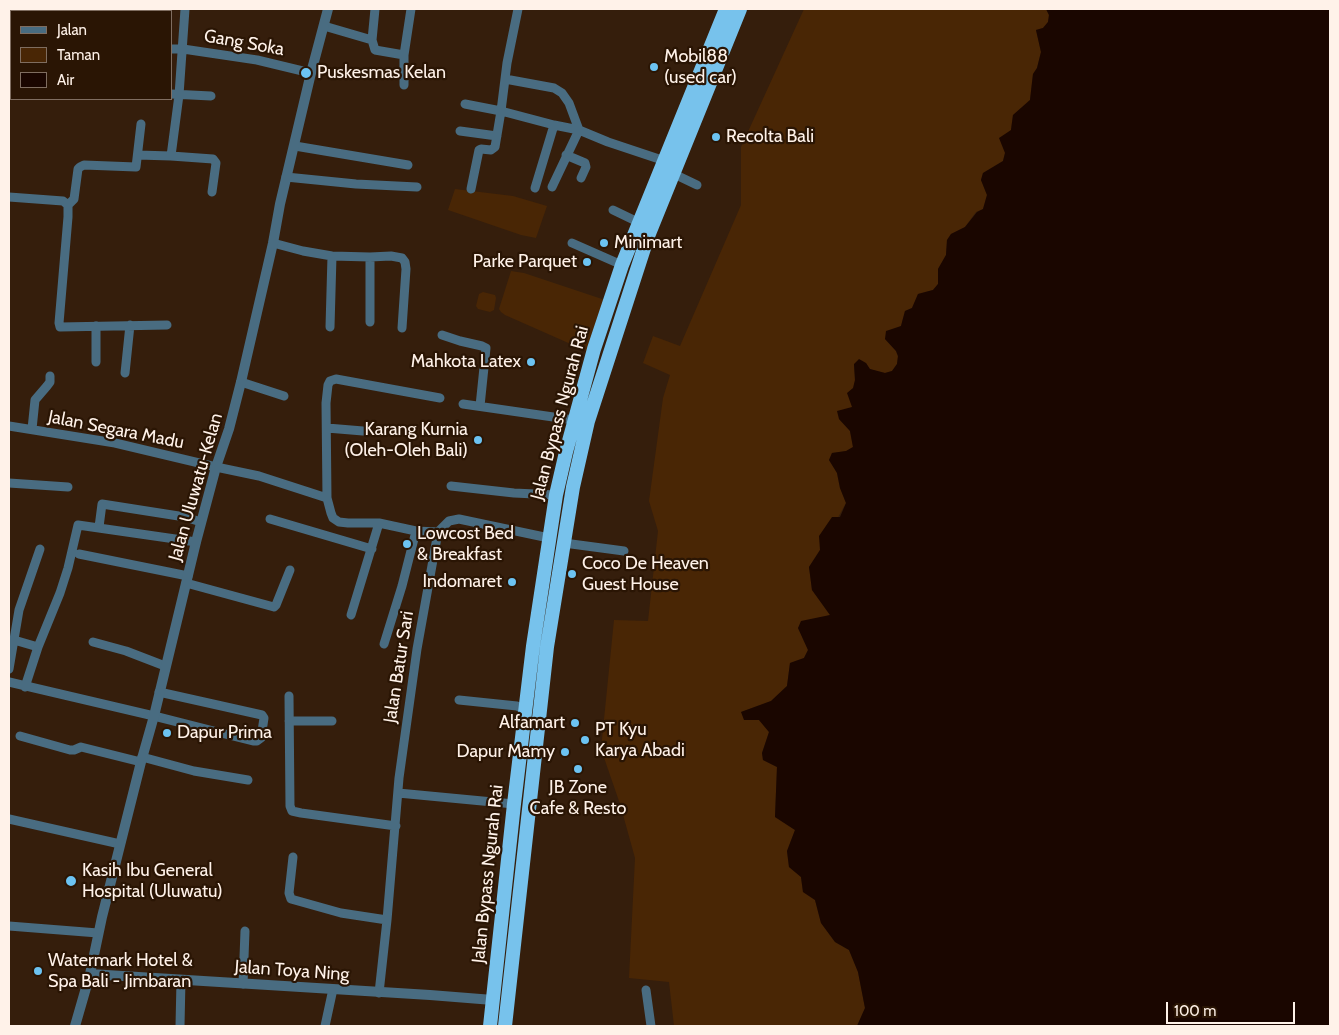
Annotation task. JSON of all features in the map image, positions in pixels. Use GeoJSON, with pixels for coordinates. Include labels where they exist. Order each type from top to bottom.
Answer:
{"type":"FeatureCollection","features":[{"type":"Feature","properties":{"kind":"highway","name":"Jalan Bypass Ngurah Rai"},"geometry":{"type":"LineString","coordinates":[[490,1026],[514,804],[556,495],[574,420],[594,350],[622,265],[726,9]]}},
{"type":"Feature","properties":{"kind":"highway","name":"Jalan Bypass Ngurah Rai"},"geometry":{"type":"LineString","coordinates":[[505,1026],[548,647],[573,487],[588,422],[648,236],[740,9]]}},
{"type":"Feature","properties":{"kind":"highway"},"geometry":{"type":"LineString","coordinates":[[493,1000],[507,1002]]}},
{"type":"Feature","properties":{"kind":"street"},"geometry":{"type":"LineString","coordinates":[[171,156],[175,94],[183,49],[186,9]]}},
{"type":"Feature","properties":{"kind":"street","name":"Jalan Uluwatu-Kelan"},"geometry":{"type":"LineString","coordinates":[[75,1026],[90,974],[98,933],[141,759],[154,716],[201,522],[241,382],[286,177],[328,9]]}},
{"type":"Feature","properties":{"kind":"street"},"geometry":{"type":"LineString","coordinates":[[375,9],[372,40],[375,50],[404,55]]}},
{"type":"Feature","properties":{"kind":"street"},"geometry":{"type":"LineString","coordinates":[[404,84],[404,55],[411,9]]}},
{"type":"Feature","properties":{"kind":"street"},"geometry":{"type":"LineString","coordinates":[[471,189],[479,150],[494,149],[518,9]]}},
{"type":"Feature","properties":{"kind":"street"},"geometry":{"type":"LineString","coordinates":[[324,26],[372,40]]}},
{"type":"Feature","properties":{"kind":"street","name":"Gang Soka"},"geometry":{"type":"LineString","coordinates":[[172,49],[257,60],[311,73]]}},
{"type":"Feature","properties":{"kind":"street"},"geometry":{"type":"LineString","coordinates":[[505,79],[558,90],[569,103],[579,130],[552,187]]}},
{"type":"Feature","properties":{"kind":"street"},"geometry":{"type":"LineString","coordinates":[[175,94],[211,96]]}},
{"type":"Feature","properties":{"kind":"street"},"geometry":{"type":"LineString","coordinates":[[465,104],[579,130],[665,161]]}},
{"type":"Feature","properties":{"kind":"street"},"geometry":{"type":"LineString","coordinates":[[141,124],[137,166],[134,168],[84,165],[78,170],[74,199],[68,205],[59,324],[62,327],[167,325]]}},
{"type":"Feature","properties":{"kind":"street"},"geometry":{"type":"LineString","coordinates":[[535,188],[554,124]]}},
{"type":"Feature","properties":{"kind":"street"},"geometry":{"type":"LineString","coordinates":[[460,131],[497,136]]}},
{"type":"Feature","properties":{"kind":"street"},"geometry":{"type":"LineString","coordinates":[[295,146],[408,165]]}},
{"type":"Feature","properties":{"kind":"street"},"geometry":{"type":"LineString","coordinates":[[138,155],[208,158],[215,160],[216,166],[212,192]]}},
{"type":"Feature","properties":{"kind":"street"},"geometry":{"type":"LineString","coordinates":[[566,155],[585,163],[586,167],[581,178]]}},
{"type":"Feature","properties":{"kind":"street"},"geometry":{"type":"LineString","coordinates":[[674,174],[697,185]]}},
{"type":"Feature","properties":{"kind":"street"},"geometry":{"type":"LineString","coordinates":[[286,177],[356,184],[417,187]]}},
{"type":"Feature","properties":{"kind":"street"},"geometry":{"type":"LineString","coordinates":[[9,197],[63,201],[68,205]]}},
{"type":"Feature","properties":{"kind":"street"},"geometry":{"type":"LineString","coordinates":[[613,210],[640,223]]}},
{"type":"Feature","properties":{"kind":"street"},"geometry":{"type":"LineString","coordinates":[[273,243],[332,256],[402,258],[406,269],[402,328]]}},
{"type":"Feature","properties":{"kind":"street"},"geometry":{"type":"LineString","coordinates":[[572,243],[622,265]]}},
{"type":"Feature","properties":{"kind":"street"},"geometry":{"type":"LineString","coordinates":[[330,327],[332,256]]}},
{"type":"Feature","properties":{"kind":"street"},"geometry":{"type":"LineString","coordinates":[[370,257],[370,322]]}},
{"type":"Feature","properties":{"kind":"street"},"geometry":{"type":"LineString","coordinates":[[96,326],[96,362]]}},
{"type":"Feature","properties":{"kind":"street"},"geometry":{"type":"LineString","coordinates":[[125,373],[130,326]]}},
{"type":"Feature","properties":{"kind":"street"},"geometry":{"type":"LineString","coordinates":[[442,335],[486,348],[480,406]]}},
{"type":"Feature","properties":{"kind":"street"},"geometry":{"type":"LineString","coordinates":[[32,429],[35,400],[50,382],[50,376]]}},
{"type":"Feature","properties":{"kind":"street"},"geometry":{"type":"LineString","coordinates":[[440,398],[339,380],[333,380],[328,385],[326,428],[327,498],[332,515],[339,522],[348,524],[379,523],[416,531],[438,532],[449,521],[459,518],[549,538]]}},
{"type":"Feature","properties":{"kind":"street"},"geometry":{"type":"LineString","coordinates":[[241,382],[284,396]]}},
{"type":"Feature","properties":{"kind":"street"},"geometry":{"type":"LineString","coordinates":[[463,404],[574,420]]}},
{"type":"Feature","properties":{"kind":"street","name":"Jalan Segara Madu"},"geometry":{"type":"LineString","coordinates":[[9,426],[115,443],[216,467]]}},
{"type":"Feature","properties":{"kind":"street"},"geometry":{"type":"LineString","coordinates":[[326,428],[363,431]]}},
{"type":"Feature","properties":{"kind":"street"},"geometry":{"type":"LineString","coordinates":[[216,467],[259,476],[327,498]]}},
{"type":"Feature","properties":{"kind":"street"},"geometry":{"type":"LineString","coordinates":[[9,483],[68,488]]}},
{"type":"Feature","properties":{"kind":"street"},"geometry":{"type":"LineString","coordinates":[[451,486],[514,493],[556,495]]}},
{"type":"Feature","properties":{"kind":"street"},"geometry":{"type":"LineString","coordinates":[[98,527],[102,504],[185,517],[201,522]]}},
{"type":"Feature","properties":{"kind":"street"},"geometry":{"type":"LineString","coordinates":[[270,519],[372,549]]}},
{"type":"Feature","properties":{"kind":"street"},"geometry":{"type":"LineString","coordinates":[[351,615],[379,523]]}},
{"type":"Feature","properties":{"kind":"street"},"geometry":{"type":"LineString","coordinates":[[26,687],[38,647],[68,568],[77,526],[98,527],[196,542]]}},
{"type":"Feature","properties":{"kind":"street"},"geometry":{"type":"LineString","coordinates":[[384,644],[402,586],[416,531]]}},
{"type":"Feature","properties":{"kind":"street","name":"Jalan Batur Sari"},"geometry":{"type":"LineString","coordinates":[[379,993],[399,778],[417,649],[438,532]]}},
{"type":"Feature","properties":{"kind":"street"},"geometry":{"type":"LineString","coordinates":[[564,543],[624,551]]}},
{"type":"Feature","properties":{"kind":"street"},"geometry":{"type":"LineString","coordinates":[[9,669],[19,610],[40,549]]}},
{"type":"Feature","properties":{"kind":"street"},"geometry":{"type":"LineString","coordinates":[[80,554],[187,580],[273,607],[276,605],[290,570]]}},
{"type":"Feature","properties":{"kind":"street"},"geometry":{"type":"LineString","coordinates":[[14,640],[38,647]]}},
{"type":"Feature","properties":{"kind":"street"},"geometry":{"type":"LineString","coordinates":[[93,642],[126,651],[165,666]]}},
{"type":"Feature","properties":{"kind":"street"},"geometry":{"type":"LineString","coordinates":[[9,682],[253,741],[261,738],[263,715],[159,692]]}},
{"type":"Feature","properties":{"kind":"street"},"geometry":{"type":"LineString","coordinates":[[289,696],[290,806],[292,811],[396,826]]}},
{"type":"Feature","properties":{"kind":"street"},"geometry":{"type":"LineString","coordinates":[[459,700],[517,706],[526,710]]}},
{"type":"Feature","properties":{"kind":"street"},"geometry":{"type":"LineString","coordinates":[[289,721],[332,721]]}},
{"type":"Feature","properties":{"kind":"street"},"geometry":{"type":"LineString","coordinates":[[20,736],[70,750],[81,747],[248,780]]}},
{"type":"Feature","properties":{"kind":"street"},"geometry":{"type":"LineString","coordinates":[[398,793],[514,804]]}},
{"type":"Feature","properties":{"kind":"street"},"geometry":{"type":"LineString","coordinates":[[9,819],[120,844]]}},
{"type":"Feature","properties":{"kind":"street"},"geometry":{"type":"LineString","coordinates":[[293,857],[289,893],[291,899],[341,913],[387,920]]}},
{"type":"Feature","properties":{"kind":"street"},"geometry":{"type":"LineString","coordinates":[[9,926],[98,933]]}},
{"type":"Feature","properties":{"kind":"street"},"geometry":{"type":"LineString","coordinates":[[243,984],[245,931]]}},
{"type":"Feature","properties":{"kind":"street","name":"Jalan Toya Ning"},"geometry":{"type":"LineString","coordinates":[[90,974],[493,1000]]}},
{"type":"Feature","properties":{"kind":"street"},"geometry":{"type":"LineString","coordinates":[[180,1026],[181,980]]}},
{"type":"Feature","properties":{"kind":"street"},"geometry":{"type":"LineString","coordinates":[[325,1026],[333,989]]}},
{"type":"Feature","properties":{"kind":"street"},"geometry":{"type":"LineString","coordinates":[[646,990],[651,1026]]}},
{"type":"Feature","properties":{"kind":"green space"},"geometry":{"type":"Polygon","coordinates":[[[804,9],[1046,9],[1049,15],[1048,22],[1043,28],[1036,30],[1041,52],[1037,68],[1033,74],[1030,100],[1013,115],[1003,161],[983,173],[981,180],[987,195],[983,209],[976,212],[965,227],[951,234],[947,240],[946,255],[938,269],[938,284],[933,290],[918,294],[912,308],[905,311],[901,326],[885,339],[896,351],[898,357],[897,364],[892,371],[885,373],[869,369],[866,363],[854,364],[855,380],[852,407],[839,419],[850,431],[853,447],[847,451],[832,453],[829,460],[837,473],[846,503],[809,567],[812,590],[830,615],[798,628],[808,650],[804,658],[790,663],[787,686],[771,701],[741,712],[759,720],[769,732],[762,753],[763,760],[777,767],[775,817],[795,830],[787,851],[789,867],[801,877],[803,892],[815,900],[821,923],[835,942],[849,950],[858,972],[865,1008],[857,1026],[674,1026],[669,982],[629,978],[635,858],[620,804],[601,749],[614,620],[648,621],[658,531],[649,501],[663,398],[670,375],[643,363],[653,336],[680,346],[741,205],[741,147],[804,9]]]}},
{"type":"Feature","properties":{"kind":"green space"},"geometry":{"type":"Polygon","coordinates":[[[455,189],[513,196],[547,206],[536,238],[521,235],[448,210],[455,189]]]}},
{"type":"Feature","properties":{"kind":"green space"},"geometry":{"type":"Polygon","coordinates":[[[511,271],[524,273],[605,300],[591,353],[501,312],[499,309],[511,271]]]}},
{"type":"Feature","properties":{"kind":"green space"},"geometry":{"type":"Polygon","coordinates":[[[483,292],[495,295],[494,310],[490,312],[478,309],[476,306],[479,294],[483,292]]]}},
{"type":"Feature","properties":{"kind":"water"},"geometry":{"type":"Polygon","coordinates":[[[1046,9],[1330,9],[1330,1026],[857,1026],[865,1008],[858,972],[849,950],[835,942],[821,923],[815,900],[803,892],[801,877],[789,867],[787,851],[795,830],[775,817],[777,767],[763,760],[762,753],[769,732],[759,720],[744,720],[741,712],[771,701],[787,686],[790,663],[804,658],[808,650],[798,628],[801,621],[830,615],[812,590],[809,567],[820,550],[819,536],[832,517],[840,517],[846,503],[837,473],[829,460],[832,453],[846,451],[853,447],[850,431],[839,419],[837,411],[852,407],[847,393],[853,388],[855,380],[854,364],[859,359],[866,363],[870,369],[885,373],[892,371],[897,364],[898,356],[885,339],[886,331],[901,326],[905,311],[912,308],[918,294],[933,290],[938,284],[938,269],[946,255],[947,240],[951,234],[965,227],[977,212],[983,209],[987,195],[981,180],[983,173],[1003,161],[1005,153],[999,138],[1011,130],[1013,115],[1030,100],[1033,74],[1037,68],[1041,52],[1036,30],[1043,28],[1048,22],[1049,15],[1046,9]]]}},
{"type":"Feature","properties":{"kind":"place","name":"Mobil88 (used car)"},"geometry":{"type":"Point","coordinates":[654,67]}},
{"type":"Feature","properties":{"kind":"place","name":"Puskesmas Kelan"},"geometry":{"type":"Point","coordinates":[306,73]}},
{"type":"Feature","properties":{"kind":"place","name":"Recolta Bali"},"geometry":{"type":"Point","coordinates":[716,137]}},
{"type":"Feature","properties":{"kind":"place","name":"Minimart"},"geometry":{"type":"Point","coordinates":[604,243]}},
{"type":"Feature","properties":{"kind":"place","name":"Parke Parquet"},"geometry":{"type":"Point","coordinates":[587,262]}},
{"type":"Feature","properties":{"kind":"place","name":"Mahkota Latex"},"geometry":{"type":"Point","coordinates":[531,362]}},
{"type":"Feature","properties":{"kind":"place","name":"Karang Kurnia (Oleh-Oleh Bali)"},"geometry":{"type":"Point","coordinates":[478,440]}},
{"type":"Feature","properties":{"kind":"place","name":"Lowcost Bed & Breakfast"},"geometry":{"type":"Point","coordinates":[407,544]}},
{"type":"Feature","properties":{"kind":"place","name":"Coco De Heaven Guest House"},"geometry":{"type":"Point","coordinates":[572,574]}},
{"type":"Feature","properties":{"kind":"place","name":"Indomaret"},"geometry":{"type":"Point","coordinates":[512,582]}},
{"type":"Feature","properties":{"kind":"place","name":"Alfamart"},"geometry":{"type":"Point","coordinates":[575,723]}},
{"type":"Feature","properties":{"kind":"place","name":"Dapur Prima"},"geometry":{"type":"Point","coordinates":[167,733]}},
{"type":"Feature","properties":{"kind":"place","name":"PT Kyu Karya Abadi"},"geometry":{"type":"Point","coordinates":[585,740]}},
{"type":"Feature","properties":{"kind":"place","name":"Dapur Mamy"},"geometry":{"type":"Point","coordinates":[565,752]}},
{"type":"Feature","properties":{"kind":"place","name":"JB Zone Cafe & Resto"},"geometry":{"type":"Point","coordinates":[578,769]}},
{"type":"Feature","properties":{"kind":"place","name":"Kasih Ibu General Hospital (Uluwatu)"},"geometry":{"type":"Point","coordinates":[71,881]}},
{"type":"Feature","properties":{"kind":"place","name":"Watermark Hotel & Spa Bali - Jimbaran"},"geometry":{"type":"Point","coordinates":[38,971]}}]}
